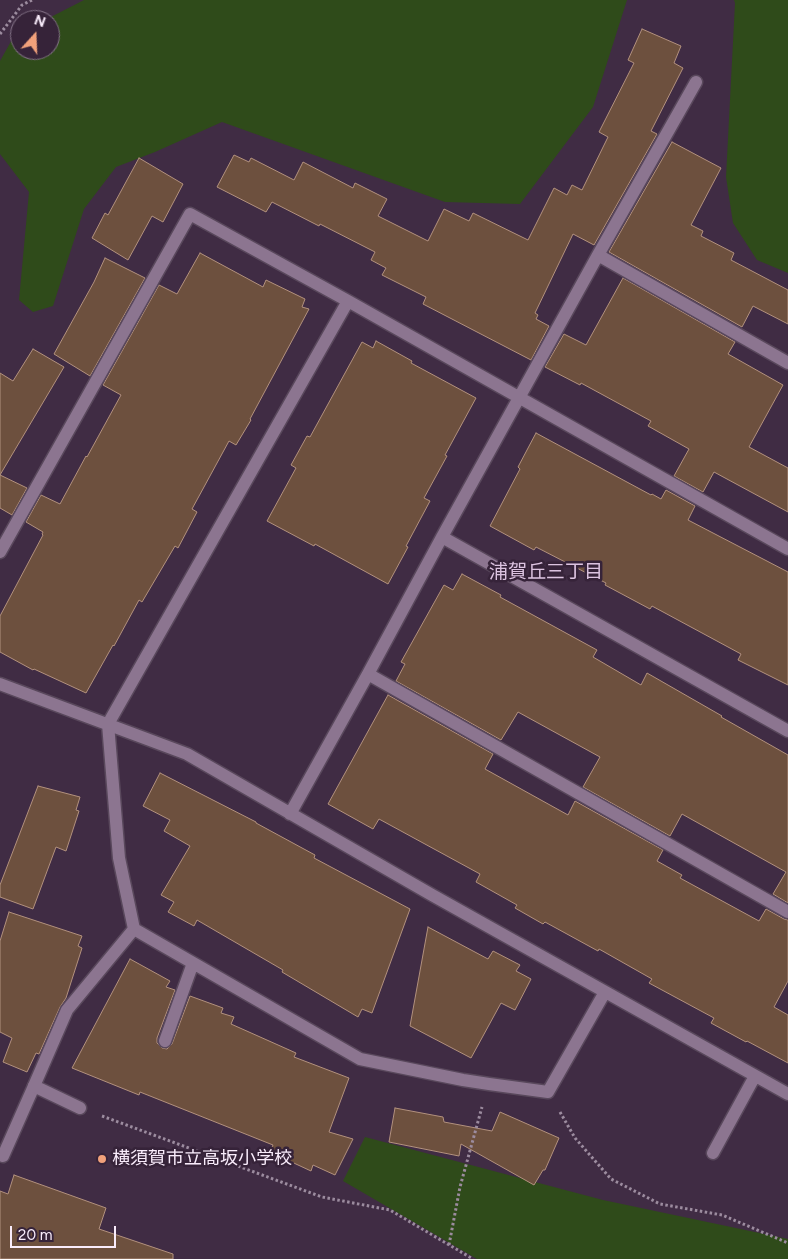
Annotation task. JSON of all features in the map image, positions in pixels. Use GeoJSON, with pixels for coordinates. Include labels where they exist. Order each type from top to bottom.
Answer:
{"type":"FeatureCollection","features":[{"type":"Feature","properties":{"kind":"street"},"geometry":{"type":"LineString","coordinates":[[290,814],[598,255],[696,82]]}},
{"type":"Feature","properties":{"kind":"street"},"geometry":{"type":"LineString","coordinates":[[0,552],[190,214],[788,548]]}},
{"type":"Feature","properties":{"kind":"street"},"geometry":{"type":"LineString","coordinates":[[598,255],[788,363]]}},
{"type":"Feature","properties":{"kind":"street"},"geometry":{"type":"LineString","coordinates":[[348,301],[108,724],[119,858],[134,929],[360,1059],[463,1080],[548,1092],[605,992]]}},
{"type":"Feature","properties":{"kind":"street"},"geometry":{"type":"LineString","coordinates":[[442,537],[788,731]]}},
{"type":"Feature","properties":{"kind":"street"},"geometry":{"type":"LineString","coordinates":[[368,674],[788,912]]}},
{"type":"Feature","properties":{"kind":"street"},"geometry":{"type":"LineString","coordinates":[[0,684],[188,754],[440,900],[788,1094]]}},
{"type":"Feature","properties":{"kind":"street"},"geometry":{"type":"LineString","coordinates":[[3,1156],[67,1010],[134,929]]}},
{"type":"Feature","properties":{"kind":"street"},"geometry":{"type":"LineString","coordinates":[[166,1041],[193,963]]}},
{"type":"Feature","properties":{"kind":"street"},"geometry":{"type":"LineString","coordinates":[[713,1153],[755,1076]]}},
{"type":"Feature","properties":{"kind":"street"},"geometry":{"type":"LineString","coordinates":[[34,1086],[80,1108]]}},
{"type":"Feature","properties":{"kind":"path"},"geometry":{"type":"LineString","coordinates":[[0,34],[22,5],[32,0]]}},
{"type":"Feature","properties":{"kind":"path"},"geometry":{"type":"LineString","coordinates":[[449,1245],[460,1187],[489,1084]]}},
{"type":"Feature","properties":{"kind":"path"},"geometry":{"type":"LineString","coordinates":[[548,1092],[575,1138],[611,1179],[660,1204],[722,1215],[788,1243]]}},
{"type":"Feature","properties":{"kind":"path"},"geometry":{"type":"LineString","coordinates":[[80,1108],[322,1197],[390,1210],[474,1259]]}},
{"type":"Feature","properties":{"kind":"green space"},"geometry":{"type":"Polygon","coordinates":[[[84,0],[627,0],[593,107],[520,204],[445,202],[222,122],[116,167],[84,209],[53,306],[33,312],[19,300],[29,192],[0,154],[0,61],[10,43],[10,60],[60,60],[60,12],[84,0]]]}},
{"type":"Feature","properties":{"kind":"green space"},"geometry":{"type":"Polygon","coordinates":[[[734,0],[788,0],[788,273],[757,260],[733,223],[726,177],[734,0]]]}},
{"type":"Feature","properties":{"kind":"green space"},"geometry":{"type":"Polygon","coordinates":[[[365,1137],[603,1200],[788,1239],[788,1259],[477,1259],[343,1181],[365,1137]]]}},
{"type":"Feature","properties":{"kind":"building"},"geometry":{"type":"Polygon","coordinates":[[[642,29],[681,46],[674,63],[683,68],[651,131],[657,134],[594,245],[573,234],[535,313],[538,315],[536,319],[549,326],[531,360],[423,304],[426,297],[382,275],[386,268],[371,260],[375,252],[272,202],[266,212],[217,187],[234,155],[249,162],[251,158],[294,180],[303,162],[353,188],[355,183],[387,199],[378,216],[428,241],[444,209],[469,221],[473,213],[528,240],[554,188],[567,195],[572,185],[582,190],[608,137],[599,132],[634,63],[628,60],[642,29]]]}},
{"type":"Feature","properties":{"kind":"building"},"geometry":{"type":"Polygon","coordinates":[[[672,142],[721,168],[691,225],[703,231],[701,236],[734,253],[731,260],[788,290],[788,324],[753,306],[742,327],[609,252],[672,142]]]}},
{"type":"Feature","properties":{"kind":"building"},"geometry":{"type":"Polygon","coordinates":[[[139,158],[183,184],[163,222],[152,216],[128,260],[92,238],[105,213],[108,215],[139,158]]]}},
{"type":"Feature","properties":{"kind":"building"},"geometry":{"type":"Polygon","coordinates":[[[200,253],[263,287],[266,280],[305,299],[302,307],[309,309],[236,445],[229,441],[192,509],[197,512],[178,548],[175,546],[142,602],[139,600],[86,693],[33,670],[0,652],[0,616],[43,535],[43,532],[26,522],[41,495],[60,504],[121,395],[103,385],[159,285],[177,294],[200,253]]]}},
{"type":"Feature","properties":{"kind":"building"},"geometry":{"type":"Polygon","coordinates":[[[105,258],[145,278],[90,376],[54,354],[94,282],[105,258]]]}},
{"type":"Feature","properties":{"kind":"building"},"geometry":{"type":"Polygon","coordinates":[[[623,278],[735,342],[728,354],[783,385],[749,447],[788,468],[788,512],[714,472],[703,492],[674,476],[689,449],[648,426],[651,421],[581,383],[580,385],[545,367],[564,334],[586,345],[623,278]]]}},
{"type":"Feature","properties":{"kind":"building"},"geometry":{"type":"Polygon","coordinates":[[[376,341],[412,361],[411,363],[476,398],[424,498],[430,501],[388,584],[315,544],[314,546],[267,521],[296,468],[291,465],[307,436],[310,437],[362,342],[373,348],[376,341]]]}},
{"type":"Feature","properties":{"kind":"building"},"geometry":{"type":"Polygon","coordinates":[[[33,349],[64,367],[0,475],[0,373],[13,381],[33,349]]]}},
{"type":"Feature","properties":{"kind":"building"},"geometry":{"type":"Polygon","coordinates":[[[536,433],[651,495],[661,499],[666,490],[695,506],[688,520],[788,572],[788,685],[738,660],[741,654],[652,606],[650,609],[605,585],[606,583],[536,547],[534,550],[490,526],[520,469],[518,467],[536,433]]]}},
{"type":"Feature","properties":{"kind":"building"},"geometry":{"type":"Polygon","coordinates":[[[0,475],[27,488],[12,515],[0,508],[0,475]]]}},
{"type":"Feature","properties":{"kind":"building"},"geometry":{"type":"Polygon","coordinates":[[[462,574],[597,650],[593,657],[641,685],[647,673],[788,755],[788,903],[773,894],[786,872],[682,814],[670,836],[583,787],[600,757],[518,712],[501,740],[396,681],[405,664],[401,662],[444,585],[453,590],[462,574]]]}},
{"type":"Feature","properties":{"kind":"building"},"geometry":{"type":"Polygon","coordinates":[[[388,695],[493,754],[485,769],[568,815],[575,801],[663,850],[657,861],[682,875],[680,878],[759,921],[766,909],[788,920],[788,981],[774,1007],[788,1015],[788,1063],[711,1023],[714,1018],[649,983],[652,979],[599,949],[598,951],[515,908],[517,905],[476,882],[480,874],[379,819],[373,829],[328,804],[388,695]]]}},
{"type":"Feature","properties":{"kind":"building"},"geometry":{"type":"Polygon","coordinates":[[[160,773],[256,822],[315,855],[314,858],[410,909],[372,1013],[362,1009],[358,1017],[282,972],[283,970],[197,920],[194,926],[168,912],[174,902],[161,895],[190,846],[164,831],[170,820],[143,806],[160,773]]]}},
{"type":"Feature","properties":{"kind":"building"},"geometry":{"type":"Polygon","coordinates":[[[38,786],[80,797],[76,810],[79,811],[66,851],[56,847],[33,909],[0,897],[0,885],[38,786]]]}},
{"type":"Feature","properties":{"kind":"building"},"geometry":{"type":"Polygon","coordinates":[[[9,912],[82,936],[78,946],[82,948],[66,998],[39,1054],[36,1053],[27,1072],[3,1062],[12,1038],[0,1032],[0,941],[9,912]]]}},
{"type":"Feature","properties":{"kind":"building"},"geometry":{"type":"Polygon","coordinates":[[[428,927],[488,959],[493,951],[520,965],[516,971],[531,979],[515,1010],[501,1003],[471,1058],[410,1026],[428,927]]]}},
{"type":"Feature","properties":{"kind":"building"},"geometry":{"type":"Polygon","coordinates":[[[130,959],[170,981],[166,987],[175,990],[157,1038],[157,1043],[162,1048],[167,1049],[172,1044],[190,996],[223,1008],[221,1013],[234,1017],[231,1024],[296,1053],[294,1057],[349,1078],[329,1132],[353,1139],[335,1175],[313,1165],[311,1171],[270,1152],[273,1145],[140,1092],[139,1095],[72,1068],[130,959]]]}},
{"type":"Feature","properties":{"kind":"building"},"geometry":{"type":"Polygon","coordinates":[[[395,1108],[443,1117],[444,1122],[492,1131],[500,1112],[559,1138],[545,1170],[543,1170],[534,1185],[461,1144],[459,1156],[389,1142],[395,1108]]]}},
{"type":"Feature","properties":{"kind":"building"},"geometry":{"type":"Polygon","coordinates":[[[14,1175],[106,1208],[99,1229],[173,1254],[173,1259],[0,1259],[0,1191],[8,1194],[14,1175]]]}},
{"type":"Feature","properties":{"kind":"place","name":"横須賀市立高坂小学校"},"geometry":{"type":"Point","coordinates":[102,1159]}},
{"type":"Feature","properties":{"kind":"district","name":"浦賀丘三丁目"},"geometry":{"type":"Point","coordinates":[546,572]}}]}
